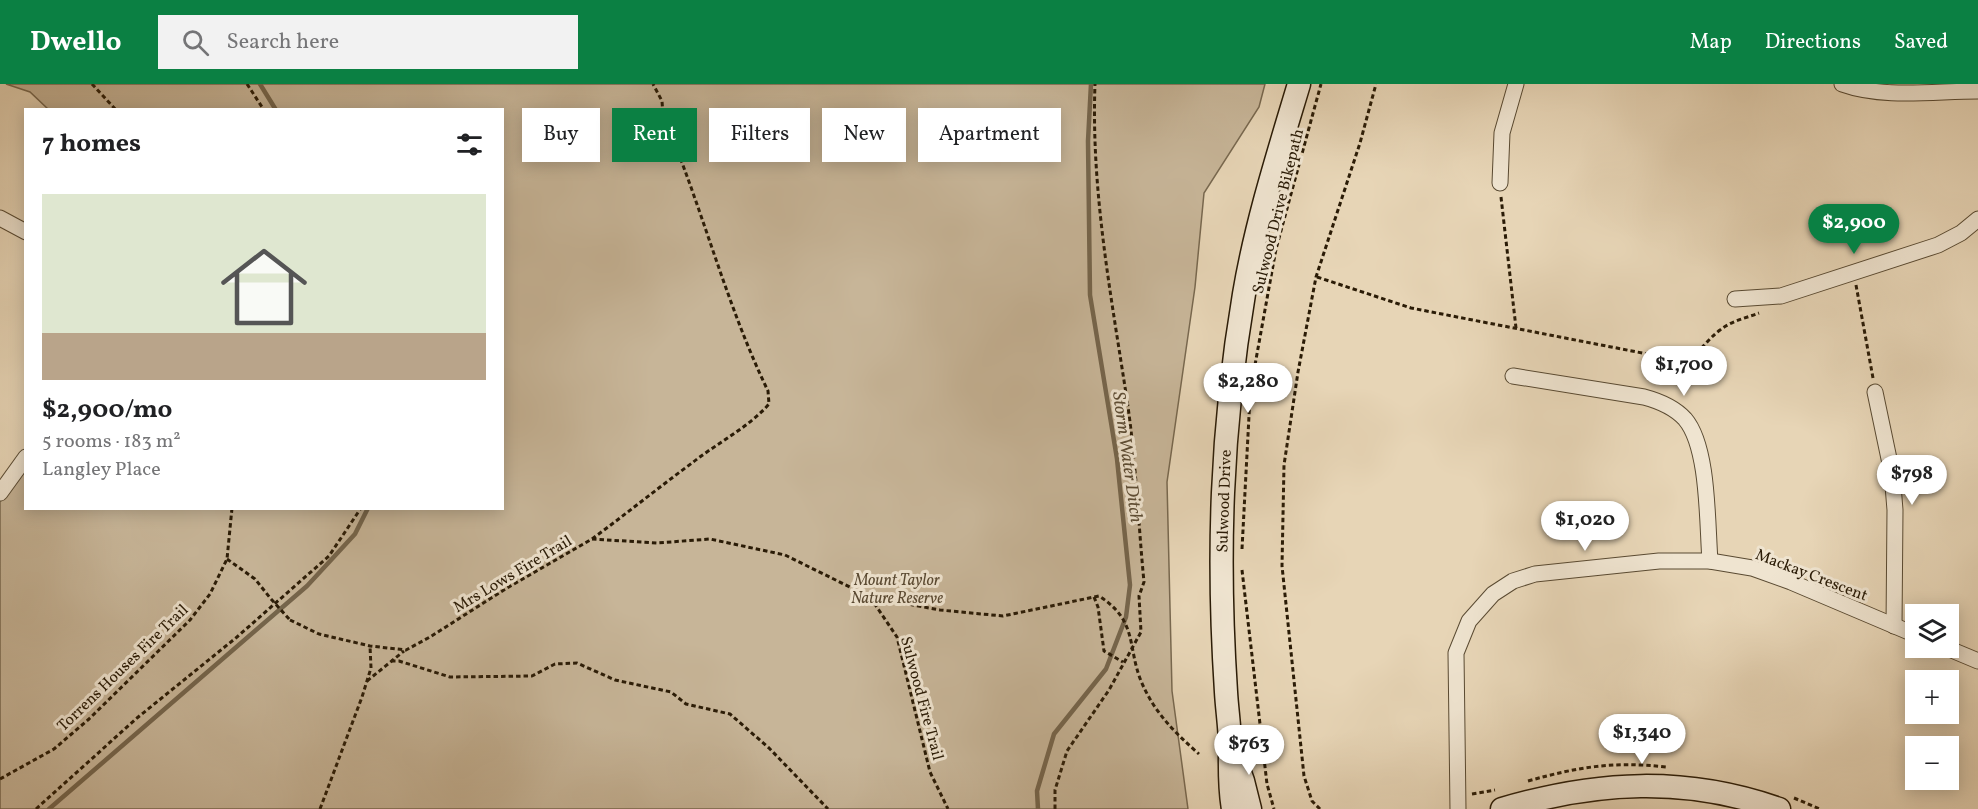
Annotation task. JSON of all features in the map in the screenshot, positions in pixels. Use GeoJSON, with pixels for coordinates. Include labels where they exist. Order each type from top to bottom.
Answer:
{"type":"FeatureCollection","features":[{"type":"Feature","properties":{"kind":"main road","name":"Sulwood Drive"},"geometry":{"type":"LineString","coordinates":[[1233,809],[1229,787],[1230,746],[1221,617],[1220,525],[1230,386],[1244,293],[1264,201],[1299,84]]}},
{"type":"Feature","properties":{"kind":"main road","name":"Sulwood Drive"},"geometry":{"type":"LineString","coordinates":[[1230,746],[1243,781],[1250,809]]}},
{"type":"Feature","properties":{"kind":"main road"},"geometry":{"type":"LineString","coordinates":[[1243,781],[1258,809]]}},
{"type":"Feature","properties":{"kind":"main road"},"geometry":{"type":"LineString","coordinates":[[1502,809],[1546,796],[1594,788],[1643,785],[1713,791],[1779,809]]}},
{"type":"Feature","properties":{"kind":"street"},"geometry":{"type":"LineString","coordinates":[[1500,183],[1502,133],[1516,84]]}},
{"type":"Feature","properties":{"kind":"street"},"geometry":{"type":"LineString","coordinates":[[1842,84],[1883,92],[1978,91]]}},
{"type":"Feature","properties":{"kind":"street"},"geometry":{"type":"LineString","coordinates":[[0,218],[24,231]]}},
{"type":"Feature","properties":{"kind":"street"},"geometry":{"type":"LineString","coordinates":[[1735,299],[1781,296],[1938,245],[1961,233],[1978,219]]}},
{"type":"Feature","properties":{"kind":"street"},"geometry":{"type":"LineString","coordinates":[[1513,376],[1644,397],[1664,403],[1680,414],[1696,438],[1701,458],[1710,561]]}},
{"type":"Feature","properties":{"kind":"street"},"geometry":{"type":"LineString","coordinates":[[1875,392],[1892,473],[1895,510],[1893,626]]}},
{"type":"Feature","properties":{"kind":"street"},"geometry":{"type":"LineString","coordinates":[[0,493],[24,460]]}},
{"type":"Feature","properties":{"kind":"street","name":"Mackay Crescent"},"geometry":{"type":"LineString","coordinates":[[1458,809],[1456,653],[1469,621],[1484,602],[1513,581],[1535,574],[1659,561],[1710,561],[1752,568],[1791,582],[1905,631]]}},
{"type":"Feature","properties":{"kind":"street"},"geometry":{"type":"LineString","coordinates":[[1959,653],[1978,661]]}},
{"type":"Feature","properties":{"kind":"path"},"geometry":{"type":"LineString","coordinates":[[92,84],[114,108]]}},
{"type":"Feature","properties":{"kind":"path"},"geometry":{"type":"LineString","coordinates":[[247,84],[263,108]]}},
{"type":"Feature","properties":{"kind":"path"},"geometry":{"type":"LineString","coordinates":[[592,539],[690,464],[751,421],[769,404],[768,391],[721,275],[710,238],[663,115],[662,100],[653,84]]}},
{"type":"Feature","properties":{"kind":"path"},"geometry":{"type":"LineString","coordinates":[[1055,809],[1054,790],[1067,751],[1109,690],[1122,661],[1141,632],[1138,596],[1144,582],[1128,413],[1101,231],[1095,84]]}},
{"type":"Feature","properties":{"kind":"path","name":"Sulwood Drive Bikepath"},"geometry":{"type":"LineString","coordinates":[[1241,551],[1250,391],[1276,249],[1321,84]]}},
{"type":"Feature","properties":{"kind":"path"},"geometry":{"type":"LineString","coordinates":[[1320,809],[1312,801],[1304,776],[1282,566],[1284,465],[1298,372],[1316,277],[1360,143],[1376,84]]}},
{"type":"Feature","properties":{"kind":"path"},"geometry":{"type":"LineString","coordinates":[[1500,183],[1516,328]]}},
{"type":"Feature","properties":{"kind":"path"},"geometry":{"type":"LineString","coordinates":[[1854,272],[1875,392]]}},
{"type":"Feature","properties":{"kind":"path"},"geometry":{"type":"LineString","coordinates":[[1316,277],[1411,308],[1673,359],[1690,358],[1720,330],[1737,320]]}},
{"type":"Feature","properties":{"kind":"path","name":"Torrens Houses Fire Trail"},"geometry":{"type":"LineString","coordinates":[[0,779],[54,749],[97,711],[190,620],[210,594],[227,559],[232,510]]}},
{"type":"Feature","properties":{"kind":"path"},"geometry":{"type":"LineString","coordinates":[[36,809],[137,718],[237,637],[329,556],[360,510]]}},
{"type":"Feature","properties":{"kind":"path","name":"Mrs Lows Fire Trail"},"geometry":{"type":"LineString","coordinates":[[367,681],[406,650],[430,638],[507,588],[592,539],[657,543],[710,539],[785,555],[870,597]]}},
{"type":"Feature","properties":{"kind":"path"},"geometry":{"type":"LineString","coordinates":[[227,559],[255,579],[290,620],[320,634],[370,646],[406,650]]}},
{"type":"Feature","properties":{"kind":"path"},"geometry":{"type":"LineString","coordinates":[[1241,563],[1267,784],[1274,809]]}},
{"type":"Feature","properties":{"kind":"path"},"geometry":{"type":"LineString","coordinates":[[870,597],[940,610],[1003,616],[1099,596],[1110,603],[1131,633],[1140,680],[1155,710],[1169,728],[1199,754]]}},
{"type":"Feature","properties":{"kind":"path","name":"Sulwood Fire Trail"},"geometry":{"type":"LineString","coordinates":[[870,597],[897,637],[930,772],[948,809]]}},
{"type":"Feature","properties":{"kind":"path"},"geometry":{"type":"LineString","coordinates":[[1094,597],[1100,617],[1104,651],[1122,661]]}},
{"type":"Feature","properties":{"kind":"path"},"geometry":{"type":"LineString","coordinates":[[320,809],[371,668],[370,646]]}},
{"type":"Feature","properties":{"kind":"path"},"geometry":{"type":"LineString","coordinates":[[391,661],[399,661],[450,677],[505,675],[525,677],[532,676],[555,664],[577,663],[615,680],[671,692],[687,704],[730,714],[770,748],[828,809]]}},
{"type":"Feature","properties":{"kind":"green space","name":"Mount Taylor Nature Reserve"},"geometry":{"type":"Polygon","coordinates":[[[6,84],[1265,84],[1259,107],[1204,193],[1195,287],[1167,482],[1172,691],[1188,809],[0,809],[0,493],[24,458],[24,510],[504,510],[504,108],[47,108],[30,92],[6,84]]]}},
{"type":"Feature","properties":{"kind":"waterway"},"geometry":{"type":"LineString","coordinates":[[260,84],[275,108]]}},
{"type":"Feature","properties":{"kind":"waterway","name":"Storm Water Ditch"},"geometry":{"type":"LineString","coordinates":[[1038,809],[1037,791],[1054,734],[1106,669],[1126,617],[1130,585],[1117,459],[1090,295],[1088,141],[1091,84]]}},
{"type":"Feature","properties":{"kind":"waterway"},"geometry":{"type":"LineString","coordinates":[[49,809],[307,586],[355,534],[367,510]]}}]}
